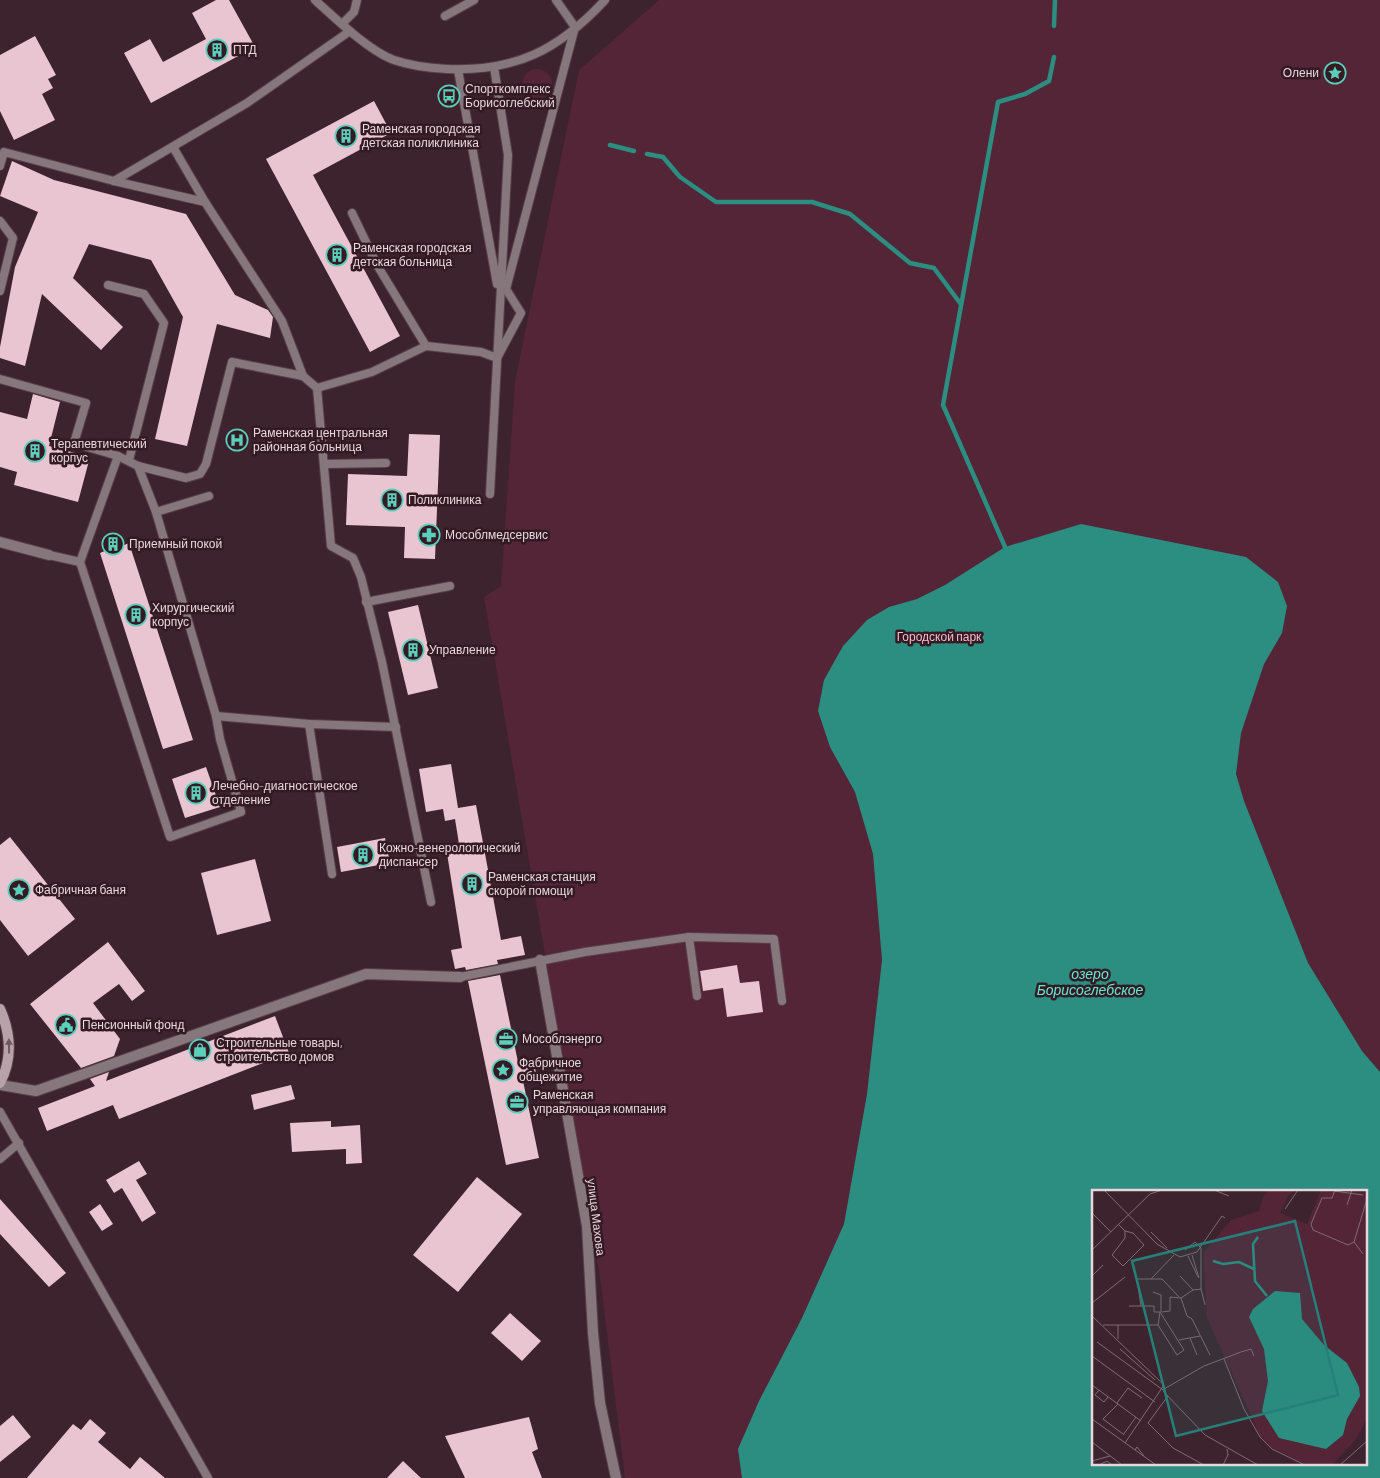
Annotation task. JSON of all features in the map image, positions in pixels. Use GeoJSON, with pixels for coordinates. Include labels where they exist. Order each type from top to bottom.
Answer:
{"type":"FeatureCollection","features":[{"type":"Feature","properties":{"kind":"main road"},"geometry":{"type":"LineString","coordinates":[[0,1009],[8,1030],[9,1053],[8,1068],[0,1084]]}},
{"type":"Feature","properties":{"kind":"street"},"geometry":{"type":"LineString","coordinates":[[0,542],[49,555]]}},
{"type":"Feature","properties":{"kind":"street","name":"улица Махова"},"geometry":{"type":"LineString","coordinates":[[540,960],[587,1226],[600,1403],[616,1478]]}},
{"type":"Feature","properties":{"kind":"street"},"geometry":{"type":"LineString","coordinates":[[0,1084],[36,1091],[366,974],[460,977]]}},
{"type":"Feature","properties":{"kind":"lane"},"geometry":{"type":"LineString","coordinates":[[315,0],[350,31],[393,60],[433,69],[458,70],[494,68],[517,63],[536,55],[557,43],[605,0]]}},
{"type":"Feature","properties":{"kind":"lane"},"geometry":{"type":"LineString","coordinates":[[342,24],[354,12],[357,0]]}},
{"type":"Feature","properties":{"kind":"lane"},"geometry":{"type":"LineString","coordinates":[[445,16],[474,0]]}},
{"type":"Feature","properties":{"kind":"lane"},"geometry":{"type":"LineString","coordinates":[[556,0],[576,27]]}},
{"type":"Feature","properties":{"kind":"lane"},"geometry":{"type":"LineString","coordinates":[[497,358],[521,313],[506,289],[576,27]]}},
{"type":"Feature","properties":{"kind":"lane"},"geometry":{"type":"LineString","coordinates":[[114,181],[247,103],[350,31]]}},
{"type":"Feature","properties":{"kind":"lane"},"geometry":{"type":"LineString","coordinates":[[490,494],[508,155],[494,68]]}},
{"type":"Feature","properties":{"kind":"lane"},"geometry":{"type":"LineString","coordinates":[[458,70],[499,298]]}},
{"type":"Feature","properties":{"kind":"lane"},"geometry":{"type":"LineString","coordinates":[[173,147],[205,202],[282,321],[303,376],[317,388],[331,546],[353,558],[361,577],[396,727],[432,902]]}},
{"type":"Feature","properties":{"kind":"lane"},"geometry":{"type":"LineString","coordinates":[[0,166],[2,150],[114,181],[205,202]]}},
{"type":"Feature","properties":{"kind":"lane"},"geometry":{"type":"LineString","coordinates":[[352,213],[377,265],[426,346]]}},
{"type":"Feature","properties":{"kind":"lane"},"geometry":{"type":"LineString","coordinates":[[0,221],[13,238],[0,290]]}},
{"type":"Feature","properties":{"kind":"lane"},"geometry":{"type":"LineString","coordinates":[[108,285],[144,294],[164,322],[129,460]]}},
{"type":"Feature","properties":{"kind":"lane"},"geometry":{"type":"LineString","coordinates":[[317,388],[372,372],[426,346],[481,352],[497,358]]}},
{"type":"Feature","properties":{"kind":"lane"},"geometry":{"type":"LineString","coordinates":[[0,379],[86,403],[74,443],[118,456],[138,466],[186,478],[200,474],[206,464],[232,362],[303,376]]}},
{"type":"Feature","properties":{"kind":"lane"},"geometry":{"type":"LineString","coordinates":[[118,456],[80,562],[170,837],[241,812],[220,739],[216,716],[156,512],[138,466]]}},
{"type":"Feature","properties":{"kind":"lane"},"geometry":{"type":"LineString","coordinates":[[325,464],[386,463]]}},
{"type":"Feature","properties":{"kind":"lane"},"geometry":{"type":"LineString","coordinates":[[156,512],[209,496]]}},
{"type":"Feature","properties":{"kind":"lane"},"geometry":{"type":"LineString","coordinates":[[49,555],[80,562]]}},
{"type":"Feature","properties":{"kind":"lane"},"geometry":{"type":"LineString","coordinates":[[366,602],[450,586]]}},
{"type":"Feature","properties":{"kind":"lane"},"geometry":{"type":"LineString","coordinates":[[216,716],[309,724],[396,727]]}},
{"type":"Feature","properties":{"kind":"lane"},"geometry":{"type":"LineString","coordinates":[[309,724],[332,874]]}},
{"type":"Feature","properties":{"kind":"lane"},"geometry":{"type":"LineString","coordinates":[[689,937],[697,996]]}},
{"type":"Feature","properties":{"kind":"lane"},"geometry":{"type":"LineString","coordinates":[[460,977],[540,960],[689,937],[774,939],[782,1001]]}},
{"type":"Feature","properties":{"kind":"lane"},"geometry":{"type":"LineString","coordinates":[[0,1112],[208,1478]]}},
{"type":"Feature","properties":{"kind":"lane"},"geometry":{"type":"LineString","coordinates":[[0,1159],[19,1143]]}},
{"type":"Feature","properties":{"kind":"green space","name":"Городской парк"},"geometry":{"type":"Polygon","coordinates":[[[659,0],[1380,0],[1380,1478],[625,1478],[600,1277],[484,597],[501,586],[515,381],[579,70],[659,0]]]}},
{"type":"Feature","properties":{"kind":"green space"},"geometry":{"type":"Polygon","coordinates":[[[537,69],[547,74],[552,84],[547,94],[537,99],[527,94],[522,84],[527,74],[537,69]]]}},
{"type":"Feature","properties":{"kind":"water","name":"озеро Борисоглебское"},"geometry":{"type":"Polygon","coordinates":[[[1081,524],[1246,557],[1278,582],[1287,606],[1282,633],[1264,664],[1241,733],[1236,774],[1244,801],[1308,963],[1362,1051],[1380,1072],[1380,1478],[742,1478],[738,1449],[759,1401],[802,1318],[844,1224],[867,1094],[882,960],[873,854],[855,792],[830,747],[818,711],[824,680],[843,646],[867,620],[889,607],[917,599],[945,585],[1005,547],[1081,524]]]}},
{"type":"Feature","properties":{"kind":"building","name":"ПТД"},"geometry":{"type":"Polygon","coordinates":[[[216,0],[229,0],[255,47],[151,103],[124,53],[150,39],[163,62],[206,39],[192,13],[216,0]]]}},
{"type":"Feature","properties":{"kind":"building"},"geometry":{"type":"Polygon","coordinates":[[[35,36],[56,75],[48,79],[53,88],[42,94],[55,120],[14,140],[0,111],[0,55],[35,36]]]}},
{"type":"Feature","properties":{"kind":"building","name":"Раменская городская детская больница"},"geometry":{"type":"Polygon","coordinates":[[[374,101],[391,133],[313,175],[400,336],[370,352],[266,159],[374,101]]]}},
{"type":"Feature","properties":{"kind":"building"},"geometry":{"type":"Polygon","coordinates":[[[12,161],[54,180],[186,214],[235,295],[268,310],[273,317],[270,338],[217,324],[187,446],[155,439],[183,317],[151,260],[89,244],[73,278],[123,327],[101,350],[42,294],[25,366],[0,358],[0,347],[15,267],[38,212],[0,196],[12,161]]]}},
{"type":"Feature","properties":{"kind":"building","name":"Терапевтический корпус"},"geometry":{"type":"Polygon","coordinates":[[[33,394],[60,402],[49,446],[90,457],[78,502],[14,485],[17,472],[0,467],[0,412],[27,419],[33,394]]]}},
{"type":"Feature","properties":{"kind":"building","name":"Поликлиника"},"geometry":{"type":"Polygon","coordinates":[[[409,434],[440,435],[435,559],[404,558],[405,527],[346,525],[348,474],[407,476],[409,434]]]}},
{"type":"Feature","properties":{"kind":"building","name":"Хирургический корпус"},"geometry":{"type":"Polygon","coordinates":[[[120,538],[122,546],[129,543],[193,740],[163,749],[100,553],[107,550],[105,543],[120,538]]]}},
{"type":"Feature","properties":{"kind":"building","name":"Управление"},"geometry":{"type":"Polygon","coordinates":[[[418,605],[438,688],[408,695],[388,612],[418,605]]]}},
{"type":"Feature","properties":{"kind":"building"},"geometry":{"type":"Polygon","coordinates":[[[451,764],[458,808],[476,805],[501,940],[521,936],[525,955],[497,960],[498,964],[466,970],[465,967],[455,969],[451,950],[462,948],[446,847],[459,844],[455,819],[445,821],[443,809],[426,812],[419,769],[451,764]]]}},
{"type":"Feature","properties":{"kind":"building","name":"Лечебно-диагностическое отделение"},"geometry":{"type":"Polygon","coordinates":[[[206,767],[220,807],[185,818],[172,779],[206,767]]]}},
{"type":"Feature","properties":{"kind":"building"},"geometry":{"type":"Polygon","coordinates":[[[10,837],[75,919],[28,956],[0,920],[0,845],[10,837]]]}},
{"type":"Feature","properties":{"kind":"building","name":"Кожно-венерологический диспансер"},"geometry":{"type":"Polygon","coordinates":[[[385,838],[390,863],[341,872],[337,847],[385,838]]]}},
{"type":"Feature","properties":{"kind":"building"},"geometry":{"type":"Polygon","coordinates":[[[255,859],[271,921],[217,935],[201,873],[255,859]]]}},
{"type":"Feature","properties":{"kind":"building"},"geometry":{"type":"Polygon","coordinates":[[[108,942],[145,991],[132,1001],[119,984],[93,1003],[120,1039],[114,1056],[81,1068],[30,1004],[108,942]]]}},
{"type":"Feature","properties":{"kind":"building"},"geometry":{"type":"Polygon","coordinates":[[[737,965],[740,983],[759,981],[763,1012],[727,1017],[723,988],[703,991],[700,971],[737,965]]]}},
{"type":"Feature","properties":{"kind":"building"},"geometry":{"type":"Polygon","coordinates":[[[500,975],[518,1062],[533,1058],[536,1073],[522,1076],[539,1158],[506,1165],[468,981],[500,975]]]}},
{"type":"Feature","properties":{"kind":"building"},"geometry":{"type":"Polygon","coordinates":[[[275,1016],[289,1053],[119,1119],[113,1105],[47,1131],[38,1108],[95,1086],[90,1079],[109,1072],[106,1081],[275,1016]]]}},
{"type":"Feature","properties":{"kind":"building"},"geometry":{"type":"Polygon","coordinates":[[[291,1085],[295,1099],[254,1110],[251,1095],[291,1085]]]}},
{"type":"Feature","properties":{"kind":"building"},"geometry":{"type":"Polygon","coordinates":[[[331,1121],[331,1127],[360,1125],[362,1163],[346,1164],[346,1149],[292,1152],[290,1123],[331,1121]]]}},
{"type":"Feature","properties":{"kind":"building"},"geometry":{"type":"Polygon","coordinates":[[[139,1161],[147,1174],[136,1180],[156,1213],[142,1222],[122,1188],[114,1193],[106,1180],[139,1161]]]}},
{"type":"Feature","properties":{"kind":"building"},"geometry":{"type":"Polygon","coordinates":[[[477,1177],[522,1214],[458,1292],[413,1255],[477,1177]]]}},
{"type":"Feature","properties":{"kind":"building"},"geometry":{"type":"Polygon","coordinates":[[[0,1199],[66,1273],[49,1287],[0,1234],[0,1199]]]}},
{"type":"Feature","properties":{"kind":"building"},"geometry":{"type":"Polygon","coordinates":[[[100,1204],[113,1224],[102,1231],[89,1212],[100,1204]]]}},
{"type":"Feature","properties":{"kind":"building"},"geometry":{"type":"Polygon","coordinates":[[[510,1313],[541,1341],[522,1361],[491,1333],[510,1313]]]}},
{"type":"Feature","properties":{"kind":"building"},"geometry":{"type":"Polygon","coordinates":[[[13,1415],[31,1437],[0,1462],[0,1426],[13,1415]]]}},
{"type":"Feature","properties":{"kind":"building"},"geometry":{"type":"Polygon","coordinates":[[[529,1417],[538,1449],[532,1452],[542,1478],[465,1478],[445,1436],[529,1417]]]}},
{"type":"Feature","properties":{"kind":"building"},"geometry":{"type":"Polygon","coordinates":[[[90,1419],[106,1433],[98,1442],[130,1469],[140,1457],[165,1478],[27,1478],[73,1424],[81,1430],[90,1419]]]}},
{"type":"Feature","properties":{"kind":"building"},"geometry":{"type":"Polygon","coordinates":[[[403,1461],[421,1478],[387,1478],[403,1461]]]}},
{"type":"Feature","properties":{"kind":"waterway"},"geometry":{"type":"LineString","coordinates":[[1054,26],[1055,0]]}},
{"type":"Feature","properties":{"kind":"waterway"},"geometry":{"type":"LineString","coordinates":[[1005,547],[943,405],[998,102],[1025,94],[1049,81],[1054,57]]}},
{"type":"Feature","properties":{"kind":"waterway"},"geometry":{"type":"LineString","coordinates":[[610,145],[634,151]]}},
{"type":"Feature","properties":{"kind":"waterway"},"geometry":{"type":"LineString","coordinates":[[647,154],[663,157],[680,177],[716,202],[812,202],[850,214],[910,263],[934,268],[960,303]]}},
{"type":"Feature","properties":{"kind":"place","name":"ПТД"},"geometry":{"type":"Point","coordinates":[217,50]}},
{"type":"Feature","properties":{"kind":"place","name":"Олени"},"geometry":{"type":"Point","coordinates":[1335,73]}},
{"type":"Feature","properties":{"kind":"place","name":"Спорткомплекс Борисоглебский"},"geometry":{"type":"Point","coordinates":[449,96]}},
{"type":"Feature","properties":{"kind":"place","name":"Раменская городская детская поликлиника"},"geometry":{"type":"Point","coordinates":[346,136]}},
{"type":"Feature","properties":{"kind":"place","name":"Раменская городская детская больница"},"geometry":{"type":"Point","coordinates":[337,255]}},
{"type":"Feature","properties":{"kind":"place","name":"Раменская центральная районная больница"},"geometry":{"type":"Point","coordinates":[237,440]}},
{"type":"Feature","properties":{"kind":"place","name":"Терапевтический корпус"},"geometry":{"type":"Point","coordinates":[35,451]}},
{"type":"Feature","properties":{"kind":"place","name":"Поликлиника"},"geometry":{"type":"Point","coordinates":[392,500]}},
{"type":"Feature","properties":{"kind":"place","name":"Мособлмедсервис"},"geometry":{"type":"Point","coordinates":[429,535]}},
{"type":"Feature","properties":{"kind":"place","name":"Приемный покой"},"geometry":{"type":"Point","coordinates":[113,544]}},
{"type":"Feature","properties":{"kind":"place","name":"Хирургический корпус"},"geometry":{"type":"Point","coordinates":[136,615]}},
{"type":"Feature","properties":{"kind":"place","name":"Управление"},"geometry":{"type":"Point","coordinates":[413,650]}},
{"type":"Feature","properties":{"kind":"place","name":"Лечебно-диагностическое отделение"},"geometry":{"type":"Point","coordinates":[196,793]}},
{"type":"Feature","properties":{"kind":"place","name":"Кожно-венерологический диспансер"},"geometry":{"type":"Point","coordinates":[363,855]}},
{"type":"Feature","properties":{"kind":"place","name":"Раменская станция скорой помощи"},"geometry":{"type":"Point","coordinates":[472,884]}},
{"type":"Feature","properties":{"kind":"place","name":"Фабричная баня"},"geometry":{"type":"Point","coordinates":[19,890]}},
{"type":"Feature","properties":{"kind":"place","name":"Пенсионный фонд"},"geometry":{"type":"Point","coordinates":[66,1025]}},
{"type":"Feature","properties":{"kind":"place","name":"Мособлэнерго"},"geometry":{"type":"Point","coordinates":[506,1039]}},
{"type":"Feature","properties":{"kind":"place","name":"Строительные товары, строительство домов"},"geometry":{"type":"Point","coordinates":[200,1050]}},
{"type":"Feature","properties":{"kind":"place","name":"Фабричное общежитие"},"geometry":{"type":"Point","coordinates":[503,1070]}},
{"type":"Feature","properties":{"kind":"place","name":"Раменская управляющая компания"},"geometry":{"type":"Point","coordinates":[517,1102]}}]}
